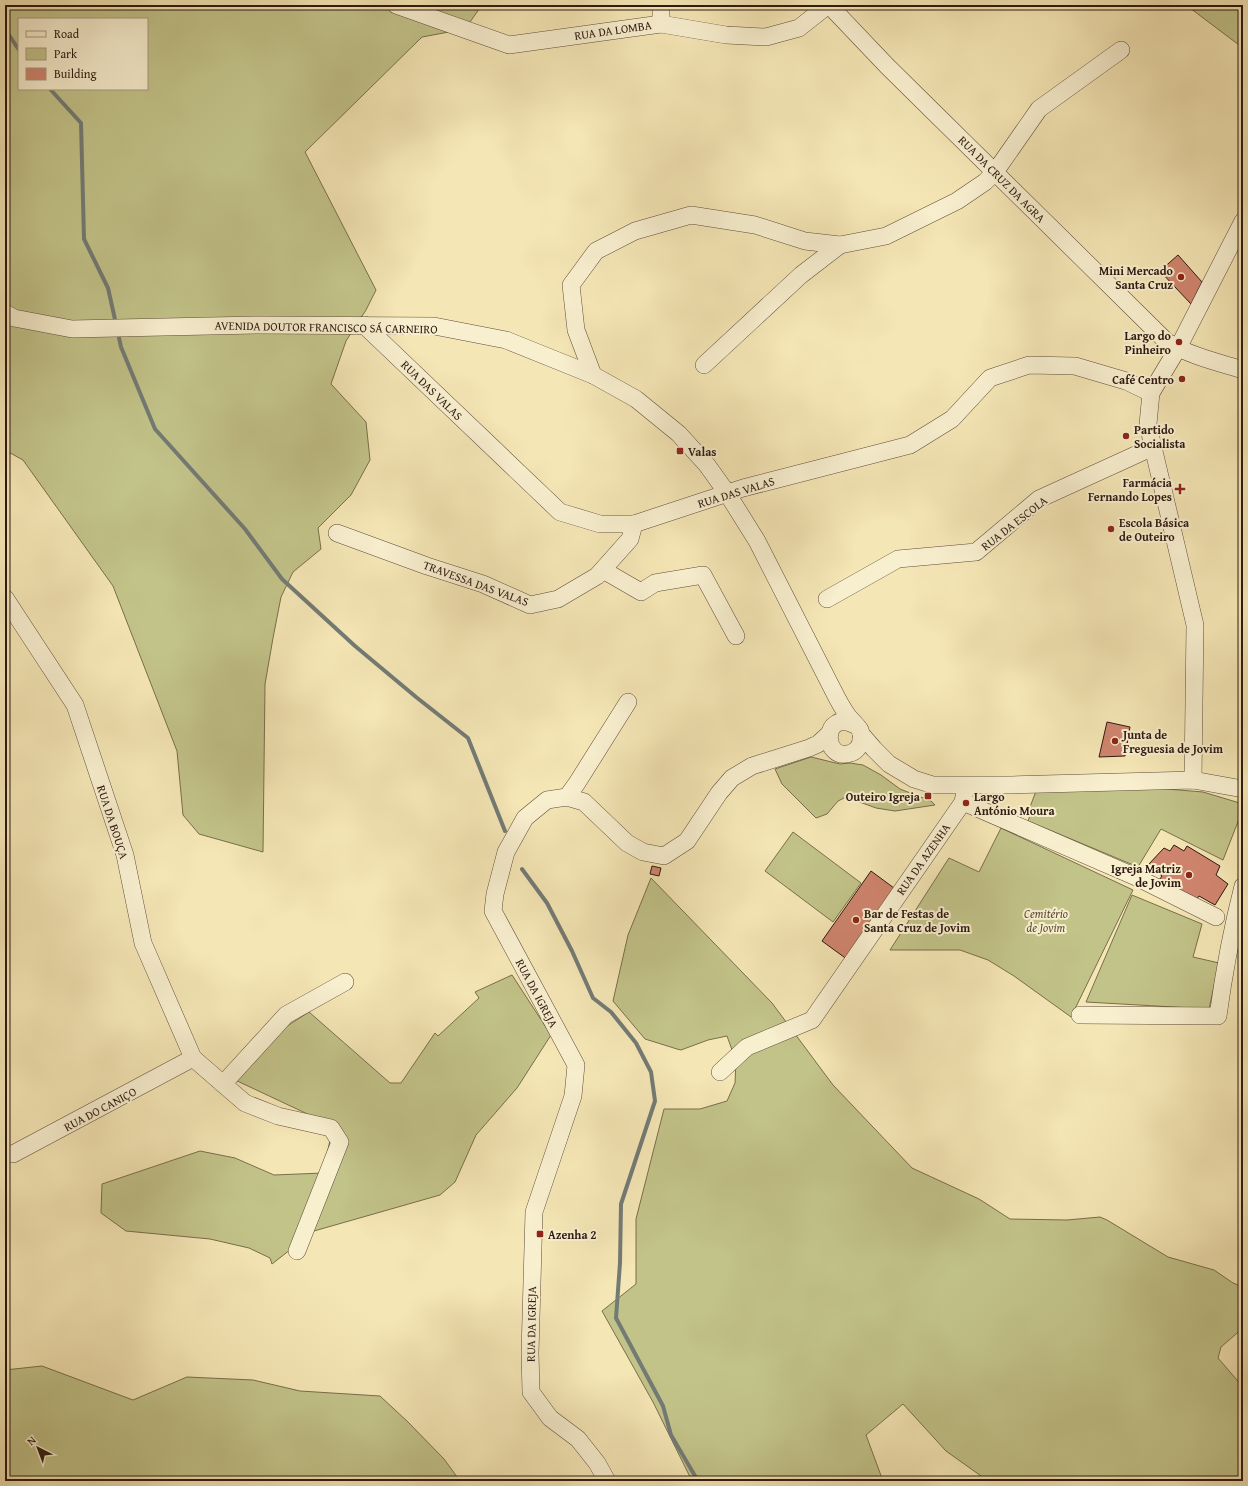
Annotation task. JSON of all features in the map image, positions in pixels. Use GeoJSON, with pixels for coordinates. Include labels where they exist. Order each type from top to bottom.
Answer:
{"type":"FeatureCollection","features":[{"type":"Feature","properties":{"kind":"street","name":"RUA DA LOMBA"},"geometry":{"type":"LineString","coordinates":[[396,5],[509,45],[660,24],[726,36],[766,36],[799,28],[829,5]]}},
{"type":"Feature","properties":{"kind":"street"},"geometry":{"type":"LineString","coordinates":[[660,5],[660,24]]}},
{"type":"Feature","properties":{"kind":"street","name":"RUA DA CRUZ DA AGRA"},"geometry":{"type":"LineString","coordinates":[[829,5],[887,66],[1168,342],[1178,348],[1243,370]]}},
{"type":"Feature","properties":{"kind":"street"},"geometry":{"type":"LineString","coordinates":[[593,375],[576,330],[571,285],[596,251],[635,231],[691,215],[755,225],[805,241],[840,245],[886,236],[957,201],[985,182],[995,172],[1039,109],[1121,50]]}},
{"type":"Feature","properties":{"kind":"street"},"geometry":{"type":"LineString","coordinates":[[1193,780],[1195,625],[1148,424],[1151,393],[1178,348],[1243,221]]}},
{"type":"Feature","properties":{"kind":"street"},"geometry":{"type":"LineString","coordinates":[[704,365],[801,275],[840,245]]}},
{"type":"Feature","properties":{"kind":"street","name":"AVENIDA DOUTOR FRANCISCO SÁ CARNEIRO"},"geometry":{"type":"LineString","coordinates":[[5,314],[14,318],[72,329],[257,325],[434,326],[506,340],[593,375],[636,399],[679,434],[707,465],[727,493],[757,541],[834,692],[848,716],[874,749],[889,764]]}},
{"type":"Feature","properties":{"kind":"street","name":"RUA DAS VALAS"},"geometry":{"type":"LineString","coordinates":[[364,326],[560,512],[600,524],[634,524],[751,486],[910,445],[952,419],[990,378],[1029,365],[1075,366],[1126,381],[1151,393]]}},
{"type":"Feature","properties":{"kind":"street","name":"RUA DA ESCOLA"},"geometry":{"type":"LineString","coordinates":[[827,599],[898,559],[976,552],[1039,499],[1153,447]]}},
{"type":"Feature","properties":{"kind":"street","name":"TRAVESSA DAS VALAS"},"geometry":{"type":"LineString","coordinates":[[337,533],[427,566],[483,584],[530,605],[558,599],[597,576],[630,539],[634,524]]}},
{"type":"Feature","properties":{"kind":"street"},"geometry":{"type":"LineString","coordinates":[[603,570],[641,592],[655,583],[703,575],[736,636]]}},
{"type":"Feature","properties":{"kind":"street","name":"RUA DA BOUÇA"},"geometry":{"type":"LineString","coordinates":[[5,598],[75,705],[125,856],[143,943],[193,1058]]}},
{"type":"Feature","properties":{"kind":"street","name":"AVENIDA DOUTOR FRANCISCO SÁ CARNEIRO"},"geometry":{"type":"LineString","coordinates":[[832,729],[840,716],[840,710],[834,692]]}},
{"type":"Feature","properties":{"kind":"street"},"geometry":{"type":"LineString","coordinates":[[567,797],[578,783],[628,702]]}},
{"type":"Feature","properties":{"kind":"street"},"geometry":{"type":"LineString","coordinates":[[845,721],[858,729],[860,744],[854,752],[843,753],[830,745],[832,729],[845,721]]}},
{"type":"Feature","properties":{"kind":"street","name":"RUA DA IGREJA"},"geometry":{"type":"LineString","coordinates":[[607,1481],[597,1462],[578,1439],[550,1418],[531,1392],[530,1353],[534,1212],[574,1096],[576,1065],[493,911],[495,894],[506,852],[525,818],[547,800],[567,797],[584,802],[627,843],[643,852],[664,856],[687,841],[719,793],[732,778],[752,766],[798,752],[818,744],[832,729]]}},
{"type":"Feature","properties":{"kind":"street","name":"RUA DA IGREJA"},"geometry":{"type":"LineString","coordinates":[[798,752],[818,750],[867,756],[889,764]]}},
{"type":"Feature","properties":{"kind":"street"},"geometry":{"type":"LineString","coordinates":[[889,764],[905,774],[933,785],[966,786],[1193,780],[1243,789]]}},
{"type":"Feature","properties":{"kind":"street","name":"RUA DA AZENHA"},"geometry":{"type":"LineString","coordinates":[[720,1072],[747,1047],[812,1020],[963,802],[966,786]]}},
{"type":"Feature","properties":{"kind":"street"},"geometry":{"type":"LineString","coordinates":[[963,802],[1136,877],[1216,917]]}},
{"type":"Feature","properties":{"kind":"street"},"geometry":{"type":"LineString","coordinates":[[1080,1015],[1218,1016],[1224,970],[1235,915],[1243,886]]}},
{"type":"Feature","properties":{"kind":"street"},"geometry":{"type":"LineString","coordinates":[[223,1084],[286,1015],[345,982]]}},
{"type":"Feature","properties":{"kind":"street"},"geometry":{"type":"LineString","coordinates":[[193,1058],[245,1102],[278,1116],[331,1128],[340,1142],[297,1251]]}},
{"type":"Feature","properties":{"kind":"street","name":"RUA DO CANIÇO"},"geometry":{"type":"LineString","coordinates":[[5,1154],[13,1154],[193,1058]]}},
{"type":"Feature","properties":{"kind":"green space"},"geometry":{"type":"Polygon","coordinates":[[[5,5],[482,5],[465,29],[422,37],[305,152],[376,290],[366,310],[346,341],[331,384],[366,422],[370,460],[351,495],[318,528],[321,549],[293,572],[281,597],[265,684],[263,852],[199,834],[183,815],[177,751],[113,586],[23,460],[5,450],[5,5]]]}},
{"type":"Feature","properties":{"kind":"green space"},"geometry":{"type":"Polygon","coordinates":[[[1186,5],[1243,5],[1243,48],[1186,5]]]}},
{"type":"Feature","properties":{"kind":"green space"},"geometry":{"type":"Polygon","coordinates":[[[811,757],[840,764],[850,763],[863,765],[881,775],[900,789],[931,801],[935,805],[895,811],[876,808],[846,797],[838,801],[827,814],[816,818],[782,784],[775,769],[811,757]]]}},
{"type":"Feature","properties":{"kind":"green space"},"geometry":{"type":"Polygon","coordinates":[[[1167,789],[1203,792],[1243,804],[1243,809],[1223,860],[1161,829],[1138,867],[1028,821],[1033,808],[1030,807],[1036,791],[1167,789]]]}},
{"type":"Feature","properties":{"kind":"green space","name":"Cemitério de Jovim"},"geometry":{"type":"Polygon","coordinates":[[[1001,828],[1133,890],[1071,1017],[1014,976],[988,960],[960,950],[890,950],[949,858],[979,872],[1001,828]]]}},
{"type":"Feature","properties":{"kind":"green space"},"geometry":{"type":"Polygon","coordinates":[[[793,832],[861,883],[833,922],[765,871],[793,832]]]}},
{"type":"Feature","properties":{"kind":"green space"},"geometry":{"type":"Polygon","coordinates":[[[651,878],[772,1003],[833,1085],[912,1168],[979,1199],[1010,1219],[1067,1220],[1100,1217],[1168,1257],[1214,1270],[1233,1283],[1243,1287],[1243,1328],[1221,1347],[1218,1358],[1243,1387],[1243,1481],[988,1481],[946,1451],[903,1404],[866,1435],[883,1481],[692,1481],[653,1402],[602,1311],[636,1284],[636,1219],[664,1109],[700,1109],[727,1101],[735,1083],[736,1061],[727,1036],[708,1040],[681,1050],[677,1049],[645,1039],[613,1001],[628,935],[651,878]]]}},
{"type":"Feature","properties":{"kind":"green space"},"geometry":{"type":"Polygon","coordinates":[[[1132,895],[1202,924],[1193,957],[1219,963],[1209,1009],[1086,1002],[1132,895]]]}},
{"type":"Feature","properties":{"kind":"green space"},"geometry":{"type":"Polygon","coordinates":[[[512,975],[551,1035],[517,1088],[476,1135],[455,1182],[440,1195],[314,1231],[272,1264],[270,1258],[249,1248],[210,1239],[126,1231],[101,1213],[102,1184],[200,1151],[235,1158],[274,1175],[323,1173],[333,1126],[233,1079],[265,1040],[309,1012],[390,1083],[401,1083],[435,1033],[438,1036],[479,998],[475,992],[512,975]]]}},
{"type":"Feature","properties":{"kind":"green space"},"geometry":{"type":"Polygon","coordinates":[[[42,1366],[133,1400],[187,1377],[253,1380],[300,1391],[380,1396],[444,1459],[460,1481],[5,1481],[5,1370],[42,1366]]]}},
{"type":"Feature","properties":{"kind":"building","name":"Mini Mercado Santa Cruz"},"geometry":{"type":"Polygon","coordinates":[[[1178,255],[1202,282],[1191,304],[1160,271],[1178,255]]]}},
{"type":"Feature","properties":{"kind":"building","name":"Junta de Freguesia de Jovim"},"geometry":{"type":"Polygon","coordinates":[[[1107,722],[1130,727],[1125,756],[1099,757],[1107,722]]]}},
{"type":"Feature","properties":{"kind":"building","name":"Igreja Matriz de Jovim"},"geometry":{"type":"Polygon","coordinates":[[[1174,845],[1184,851],[1187,846],[1220,866],[1216,875],[1228,884],[1215,905],[1199,896],[1196,900],[1190,894],[1186,898],[1159,880],[1162,876],[1148,865],[1164,848],[1170,851],[1174,845]]]}},
{"type":"Feature","properties":{"kind":"building"},"geometry":{"type":"Polygon","coordinates":[[[652,866],[661,868],[659,876],[650,874],[652,866]]]}},
{"type":"Feature","properties":{"kind":"building","name":"Bar de Festas de Santa Cruz de Jovim"},"geometry":{"type":"Polygon","coordinates":[[[871,871],[894,888],[848,960],[822,941],[871,871]]]}},
{"type":"Feature","properties":{"kind":"waterway"},"geometry":{"type":"LineString","coordinates":[[5,29],[18,48]]}},
{"type":"Feature","properties":{"kind":"waterway"},"geometry":{"type":"LineString","coordinates":[[51,90],[81,123],[84,239],[108,288],[116,324]]}},
{"type":"Feature","properties":{"kind":"waterway"},"geometry":{"type":"LineString","coordinates":[[118,333],[121,347],[155,429],[245,529],[282,579],[355,646],[468,738],[505,831]]}},
{"type":"Feature","properties":{"kind":"waterway"},"geometry":{"type":"LineString","coordinates":[[522,869],[547,903],[572,951],[593,998],[611,1012],[636,1043],[651,1072],[655,1101],[621,1204],[620,1263],[616,1318],[663,1406],[671,1435],[698,1481]]}},
{"type":"Feature","properties":{"kind":"place","name":"Mini Mercado Santa Cruz"},"geometry":{"type":"Point","coordinates":[1181,277]}},
{"type":"Feature","properties":{"kind":"place","name":"Largo do Pinheiro"},"geometry":{"type":"Point","coordinates":[1179,342]}},
{"type":"Feature","properties":{"kind":"place","name":"Café Centro"},"geometry":{"type":"Point","coordinates":[1182,379]}},
{"type":"Feature","properties":{"kind":"place","name":"Partido Socialista"},"geometry":{"type":"Point","coordinates":[1126,436]}},
{"type":"Feature","properties":{"kind":"place","name":"Valas"},"geometry":{"type":"Point","coordinates":[680,451]}},
{"type":"Feature","properties":{"kind":"place","name":"Farmácia Fernando Lopes"},"geometry":{"type":"Point","coordinates":[1180,489]}},
{"type":"Feature","properties":{"kind":"place","name":"Escola Básica de Outeiro"},"geometry":{"type":"Point","coordinates":[1111,529]}},
{"type":"Feature","properties":{"kind":"place","name":"Junta de Freguesia de Jovim"},"geometry":{"type":"Point","coordinates":[1115,741]}},
{"type":"Feature","properties":{"kind":"place","name":"Outeiro Igreja"},"geometry":{"type":"Point","coordinates":[928,796]}},
{"type":"Feature","properties":{"kind":"place","name":"Largo António Moura"},"geometry":{"type":"Point","coordinates":[966,803]}},
{"type":"Feature","properties":{"kind":"place","name":"Igreja Matriz de Jovim"},"geometry":{"type":"Point","coordinates":[1189,875]}},
{"type":"Feature","properties":{"kind":"place","name":"Bar de Festas de Santa Cruz de Jovim"},"geometry":{"type":"Point","coordinates":[856,920]}},
{"type":"Feature","properties":{"kind":"place","name":"Azenha 2"},"geometry":{"type":"Point","coordinates":[540,1234]}}]}
